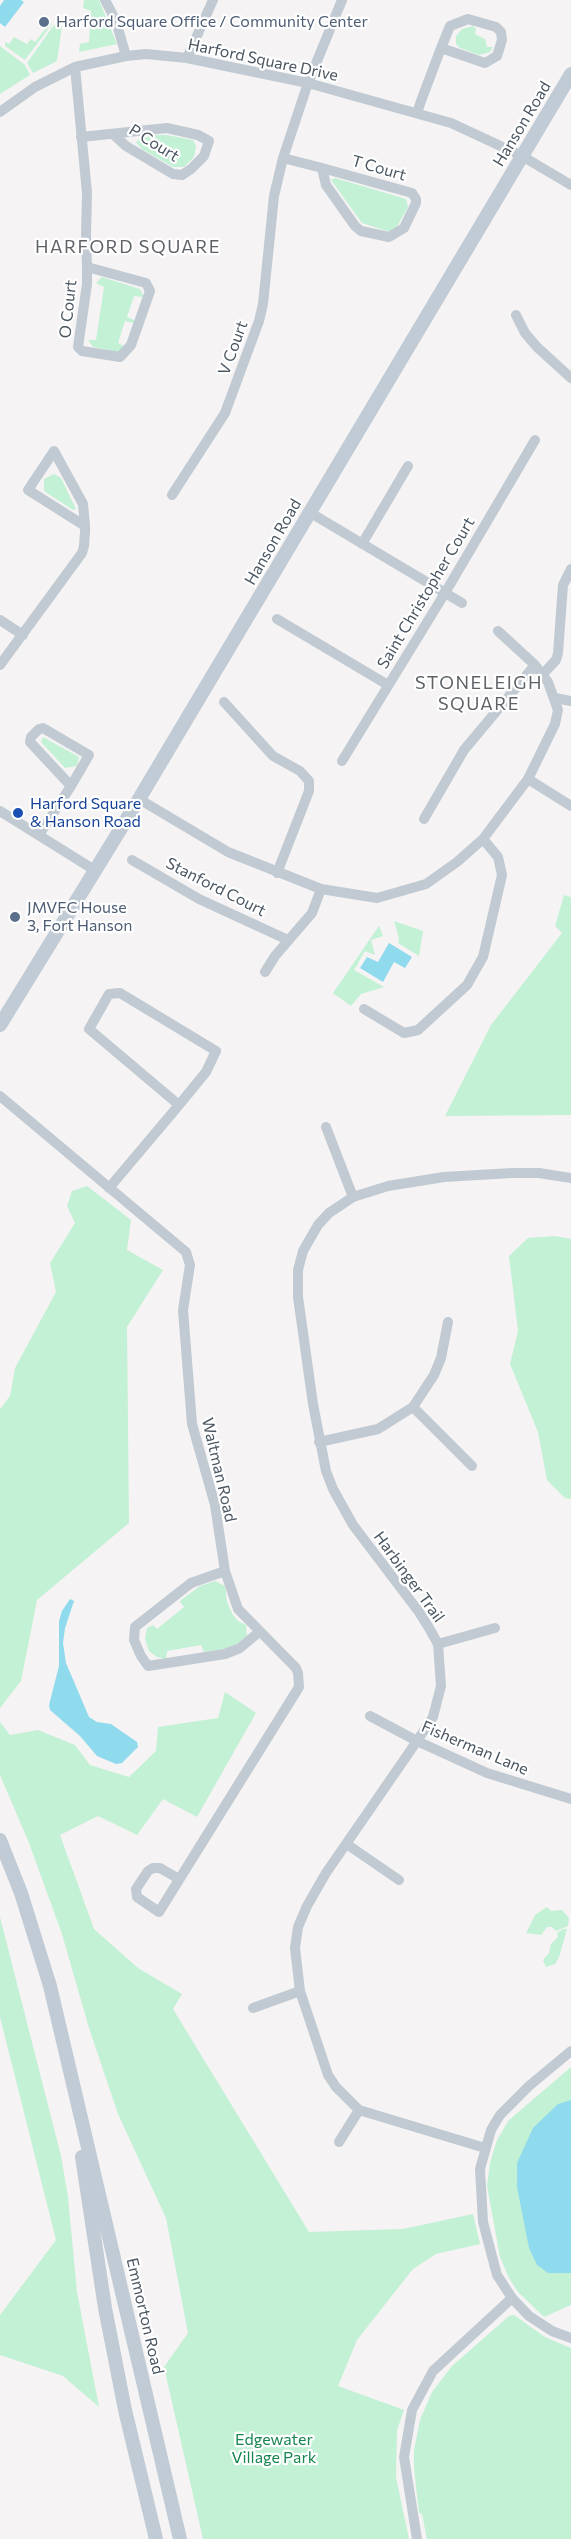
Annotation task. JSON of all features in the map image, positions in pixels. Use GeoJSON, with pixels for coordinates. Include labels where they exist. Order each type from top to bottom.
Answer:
{"type":"FeatureCollection","features":[{"type":"Feature","properties":{"kind":"main road","name":"Hanson Road"},"geometry":{"type":"LineString","coordinates":[[0,1025],[96,871],[571,74]]}},
{"type":"Feature","properties":{"kind":"main road","name":"Emmorton Road"},"geometry":{"type":"LineString","coordinates":[[0,1840],[21,1893],[50,1986],[180,2539]]}},
{"type":"Feature","properties":{"kind":"main road","name":"Emmorton Road"},"geometry":{"type":"LineString","coordinates":[[77,2101],[81,2145],[105,2308],[125,2410],[156,2539]]}},
{"type":"Feature","properties":{"kind":"street"},"geometry":{"type":"LineString","coordinates":[[105,0],[116,21],[126,56]]}},
{"type":"Feature","properties":{"kind":"street"},"geometry":{"type":"LineString","coordinates":[[187,58],[213,0]]}},
{"type":"Feature","properties":{"kind":"street","name":"V Court"},"geometry":{"type":"LineString","coordinates":[[172,495],[225,413],[259,321],[263,304],[274,196],[283,158],[308,83],[342,0]]}},
{"type":"Feature","properties":{"kind":"street"},"geometry":{"type":"LineString","coordinates":[[417,113],[441,48],[450,26],[468,19],[496,27],[501,32],[502,40],[497,56],[485,63],[441,48]]}},
{"type":"Feature","properties":{"kind":"street","name":"Harford Square Drive"},"geometry":{"type":"LineString","coordinates":[[0,112],[35,87],[75,67],[146,54],[187,58],[308,83],[469,130],[522,156],[571,185]]}},
{"type":"Feature","properties":{"kind":"street","name":"O Court"},"geometry":{"type":"LineString","coordinates":[[75,67],[87,193],[87,267],[87,284],[78,347],[82,351],[120,357],[131,345],[150,291],[146,283],[87,267]]}},
{"type":"Feature","properties":{"kind":"street","name":"P Court"},"geometry":{"type":"LineString","coordinates":[[81,137],[167,128],[198,135],[209,141],[204,156],[191,170],[182,175],[173,174],[126,146],[113,134]]}},
{"type":"Feature","properties":{"kind":"street","name":"T Court"},"geometry":{"type":"LineString","coordinates":[[283,158],[322,168],[411,193],[416,203],[404,228],[389,237],[362,231],[355,226],[326,185],[322,168]]}},
{"type":"Feature","properties":{"kind":"street"},"geometry":{"type":"LineString","coordinates":[[516,315],[525,333],[537,347],[571,378]]}},
{"type":"Feature","properties":{"kind":"street","name":"Saint Christopher Court"},"geometry":{"type":"LineString","coordinates":[[342,761],[446,593],[535,440]]}},
{"type":"Feature","properties":{"kind":"street"},"geometry":{"type":"LineString","coordinates":[[0,665],[82,553],[85,526],[83,504],[54,451],[28,490],[85,526]]}},
{"type":"Feature","properties":{"kind":"street"},"geometry":{"type":"LineString","coordinates":[[362,544],[408,466]]}},
{"type":"Feature","properties":{"kind":"street"},"geometry":{"type":"LineString","coordinates":[[309,512],[462,603]]}},
{"type":"Feature","properties":{"kind":"street"},"geometry":{"type":"LineString","coordinates":[[543,674],[556,660],[558,653],[563,585],[571,569]]}},
{"type":"Feature","properties":{"kind":"street"},"geometry":{"type":"LineString","coordinates":[[278,619],[388,685]]}},
{"type":"Feature","properties":{"kind":"street"},"geometry":{"type":"LineString","coordinates":[[0,620],[23,635]]}},
{"type":"Feature","properties":{"kind":"street"},"geometry":{"type":"LineString","coordinates":[[139,799],[228,852],[321,889],[377,898],[426,884],[458,862],[483,839],[528,779],[555,724],[558,710],[555,698],[543,674],[498,631]]}},
{"type":"Feature","properties":{"kind":"street"},"geometry":{"type":"LineString","coordinates":[[424,819],[464,750],[535,665]]}},
{"type":"Feature","properties":{"kind":"street"},"geometry":{"type":"LineString","coordinates":[[555,698],[571,701]]}},
{"type":"Feature","properties":{"kind":"street"},"geometry":{"type":"LineString","coordinates":[[224,702],[273,756],[300,771],[309,781],[309,792],[277,873]]}},
{"type":"Feature","properties":{"kind":"street"},"geometry":{"type":"LineString","coordinates":[[39,835],[71,786],[89,755],[43,728],[39,729],[30,742],[71,786]]}},
{"type":"Feature","properties":{"kind":"street"},"geometry":{"type":"LineString","coordinates":[[528,779],[571,806]]}},
{"type":"Feature","properties":{"kind":"street"},"geometry":{"type":"LineString","coordinates":[[0,811],[96,871]]}},
{"type":"Feature","properties":{"kind":"street"},"geometry":{"type":"LineString","coordinates":[[364,1009],[404,1033],[418,1030],[467,986],[483,957],[502,875],[498,856],[483,839]]}},
{"type":"Feature","properties":{"kind":"street","name":"Stanford Court"},"geometry":{"type":"LineString","coordinates":[[132,860],[199,899],[288,940]]}},
{"type":"Feature","properties":{"kind":"street"},"geometry":{"type":"LineString","coordinates":[[265,972],[288,940],[312,913],[321,889]]}},
{"type":"Feature","properties":{"kind":"street"},"geometry":{"type":"LineString","coordinates":[[109,1188],[179,1105],[206,1072],[216,1051],[120,993],[110,994],[89,1029],[179,1105]]}},
{"type":"Feature","properties":{"kind":"street","name":"Waltman Road"},"geometry":{"type":"LineString","coordinates":[[0,1096],[181,1245],[189,1259],[183,1310],[192,1424],[215,1505],[225,1571],[238,1609],[296,1668],[299,1687],[179,1879]]}},
{"type":"Feature","properties":{"kind":"street"},"geometry":{"type":"LineString","coordinates":[[326,1127],[353,1197]]}},
{"type":"Feature","properties":{"kind":"street","name":"Harbinger Trail"},"geometry":{"type":"LineString","coordinates":[[484,2148],[359,2110],[336,2087],[328,2075],[300,1992],[296,1948],[298,1927],[315,1891],[433,1717],[441,1686],[438,1644],[419,1611],[353,1525],[342,1508],[326,1471],[319,1442],[298,1297],[298,1270],[303,1251],[318,1225],[335,1208],[353,1197],[388,1186],[444,1176],[539,1173],[571,1178]]}},
{"type":"Feature","properties":{"kind":"street"},"geometry":{"type":"LineString","coordinates":[[319,1442],[378,1429],[413,1407],[434,1375],[441,1358],[448,1322]]}},
{"type":"Feature","properties":{"kind":"street"},"geometry":{"type":"LineString","coordinates":[[413,1407],[472,1466]]}},
{"type":"Feature","properties":{"kind":"street"},"geometry":{"type":"LineString","coordinates":[[225,1571],[191,1583],[135,1627],[134,1640],[141,1656],[148,1666],[225,1654],[240,1648],[259,1632]]}},
{"type":"Feature","properties":{"kind":"street"},"geometry":{"type":"LineString","coordinates":[[438,1644],[495,1628]]}},
{"type":"Feature","properties":{"kind":"street","name":"Fisherman Lane"},"geometry":{"type":"LineString","coordinates":[[370,1716],[417,1741],[487,1773],[571,1799]]}},
{"type":"Feature","properties":{"kind":"street"},"geometry":{"type":"LineString","coordinates":[[348,1845],[399,1880]]}},
{"type":"Feature","properties":{"kind":"street"},"geometry":{"type":"LineString","coordinates":[[253,2008],[300,1992]]}},
{"type":"Feature","properties":{"kind":"street"},"geometry":{"type":"LineString","coordinates":[[571,2051],[508,2105],[491,2130],[484,2148],[480,2169],[483,2222],[497,2275],[512,2298],[529,2316],[552,2331],[571,2338]]}},
{"type":"Feature","properties":{"kind":"street"},"geometry":{"type":"LineString","coordinates":[[339,2142],[359,2110]]}},
{"type":"Feature","properties":{"kind":"street"},"geometry":{"type":"LineString","coordinates":[[417,2539],[404,2457],[406,2434],[412,2410],[432,2371],[512,2298]]}},
{"type":"Feature","properties":{"kind":"green space"},"geometry":{"type":"Polygon","coordinates":[[[84,0],[99,0],[117,44],[79,52],[80,44],[89,42],[91,11],[83,8],[84,0]]]}},
{"type":"Feature","properties":{"kind":"green space"},"geometry":{"type":"Polygon","coordinates":[[[50,23],[52,24],[25,60],[5,46],[5,42],[9,44],[14,37],[27,44],[31,39],[35,42],[50,23]]]}},
{"type":"Feature","properties":{"kind":"green space"},"geometry":{"type":"Polygon","coordinates":[[[54,25],[62,26],[57,61],[33,73],[27,63],[54,25]]]}},
{"type":"Feature","properties":{"kind":"green space"},"geometry":{"type":"Polygon","coordinates":[[[473,26],[476,29],[475,34],[485,39],[487,47],[493,47],[490,52],[479,55],[460,48],[456,44],[456,36],[462,29],[473,26]]]}},
{"type":"Feature","properties":{"kind":"green space"},"geometry":{"type":"Polygon","coordinates":[[[0,46],[25,65],[30,75],[0,94],[0,46]]]}},
{"type":"Feature","properties":{"kind":"green space"},"geometry":{"type":"Polygon","coordinates":[[[154,135],[193,140],[196,146],[194,157],[184,167],[173,167],[142,149],[136,142],[154,135]]]}},
{"type":"Feature","properties":{"kind":"green space"},"geometry":{"type":"Polygon","coordinates":[[[335,178],[406,199],[408,207],[395,230],[390,232],[362,223],[331,180],[335,178]]]}},
{"type":"Feature","properties":{"kind":"green space"},"geometry":{"type":"Polygon","coordinates":[[[102,277],[140,289],[144,297],[134,296],[127,317],[134,320],[134,323],[125,321],[118,343],[124,346],[118,352],[93,347],[88,340],[96,340],[104,287],[96,283],[102,277]]]}},
{"type":"Feature","properties":{"kind":"green space"},"geometry":{"type":"Polygon","coordinates":[[[54,474],[61,478],[76,509],[73,510],[44,491],[44,479],[54,474]]]}},
{"type":"Feature","properties":{"kind":"green space"},"geometry":{"type":"Polygon","coordinates":[[[43,737],[79,757],[77,766],[65,768],[41,742],[43,737]]]}},
{"type":"Feature","properties":{"kind":"green space"},"geometry":{"type":"Polygon","coordinates":[[[564,895],[571,897],[571,1115],[445,1116],[491,1025],[562,933],[555,926],[564,895]]]}},
{"type":"Feature","properties":{"kind":"green space"},"geometry":{"type":"Polygon","coordinates":[[[394,921],[423,931],[419,956],[398,943],[399,938],[394,921]]]}},
{"type":"Feature","properties":{"kind":"green space"},"geometry":{"type":"Polygon","coordinates":[[[379,926],[383,936],[371,940],[375,955],[365,951],[354,970],[384,987],[361,994],[351,1006],[333,993],[379,926]]]}},
{"type":"Feature","properties":{"kind":"green space"},"geometry":{"type":"Polygon","coordinates":[[[87,1186],[131,1220],[127,1250],[163,1270],[127,1327],[129,1523],[37,1600],[21,1681],[0,1708],[0,1409],[10,1396],[15,1368],[56,1292],[50,1263],[75,1223],[67,1206],[72,1191],[87,1186]]]}},
{"type":"Feature","properties":{"kind":"green space"},"geometry":{"type":"Polygon","coordinates":[[[555,1236],[571,1239],[571,1499],[565,1498],[547,1480],[538,1432],[510,1364],[518,1331],[509,1256],[528,1238],[555,1236]]]}},
{"type":"Feature","properties":{"kind":"green space"},"geometry":{"type":"Polygon","coordinates":[[[215,1581],[225,1586],[227,1602],[233,1615],[246,1625],[247,1638],[226,1649],[204,1652],[201,1645],[167,1651],[166,1659],[157,1657],[149,1651],[145,1639],[147,1628],[153,1625],[157,1629],[184,1607],[181,1600],[200,1586],[215,1581]]]}},
{"type":"Feature","properties":{"kind":"green space","name":"Edgewater Village Park"},"geometry":{"type":"Polygon","coordinates":[[[225,1692],[256,1713],[197,1817],[163,1799],[137,1835],[98,1816],[60,1835],[94,1929],[138,1968],[182,1994],[173,2009],[309,2232],[403,2229],[473,2214],[480,2244],[436,2254],[413,2269],[357,2340],[338,2386],[404,2410],[397,2430],[396,2477],[409,2539],[203,2539],[164,2367],[188,2333],[166,2218],[118,2114],[89,2028],[62,1934],[29,1843],[0,1775],[0,1722],[10,1735],[38,1730],[75,1745],[90,1765],[129,1777],[156,1751],[158,1727],[218,1718],[225,1692]]]}},
{"type":"Feature","properties":{"kind":"green space"},"geometry":{"type":"Polygon","coordinates":[[[547,1907],[551,1911],[562,1910],[569,1918],[568,1926],[556,1931],[552,1927],[547,1927],[541,1935],[526,1933],[535,1915],[547,1907]]]}},
{"type":"Feature","properties":{"kind":"green space"},"geometry":{"type":"Polygon","coordinates":[[[0,1917],[61,2156],[68,2197],[77,2292],[99,2407],[63,2376],[0,2355],[0,2315],[56,2240],[0,2017],[0,1917]]]}},
{"type":"Feature","properties":{"kind":"green space"},"geometry":{"type":"Polygon","coordinates":[[[567,1929],[559,1957],[555,1964],[546,1967],[543,1960],[549,1953],[551,1944],[558,1937],[557,1933],[567,1929]]]}},
{"type":"Feature","properties":{"kind":"green space"},"geometry":{"type":"Polygon","coordinates":[[[571,2067],[571,2305],[544,2317],[518,2292],[509,2278],[500,2257],[487,2186],[490,2163],[497,2140],[509,2120],[571,2067]]]}},
{"type":"Feature","properties":{"kind":"green space"},"geometry":{"type":"Polygon","coordinates":[[[514,2315],[545,2337],[571,2348],[571,2539],[427,2539],[422,2514],[419,2513],[414,2469],[414,2450],[420,2420],[432,2392],[452,2366],[509,2316],[514,2315]]]}},
{"type":"Feature","properties":{"kind":"water"},"geometry":{"type":"Polygon","coordinates":[[[4,0],[24,2],[5,27],[0,23],[0,6],[4,0]]]}},
{"type":"Feature","properties":{"kind":"water"},"geometry":{"type":"Polygon","coordinates":[[[389,943],[412,957],[405,968],[394,962],[383,982],[360,968],[367,957],[378,962],[389,943]]]}},
{"type":"Feature","properties":{"kind":"water"},"geometry":{"type":"Polygon","coordinates":[[[70,1599],[74,1601],[65,1628],[63,1643],[66,1663],[89,1717],[97,1722],[111,1724],[137,1742],[138,1747],[122,1763],[116,1764],[97,1756],[80,1736],[50,1710],[49,1705],[59,1666],[59,1621],[70,1599]]]}},
{"type":"Feature","properties":{"kind":"water"},"geometry":{"type":"Polygon","coordinates":[[[571,2100],[571,2273],[548,2273],[537,2265],[529,2248],[517,2187],[517,2163],[533,2128],[558,2104],[571,2100]]]}},
{"type":"Feature","properties":{"kind":"place","name":"Harford Square Office / Community Center"},"geometry":{"type":"Point","coordinates":[44,22]}},
{"type":"Feature","properties":{"kind":"place","name":"Harford Square & Hanson Road"},"geometry":{"type":"Point","coordinates":[18,813]}},
{"type":"Feature","properties":{"kind":"place","name":"JMVFC House 3, Fort Hanson"},"geometry":{"type":"Point","coordinates":[15,917]}},
{"type":"Feature","properties":{"kind":"district","name":"HARFORD SQUARE"},"geometry":{"type":"Point","coordinates":[128,247]}},
{"type":"Feature","properties":{"kind":"district","name":"STONELEIGH SQUARE"},"geometry":{"type":"Point","coordinates":[479,693]}}]}
